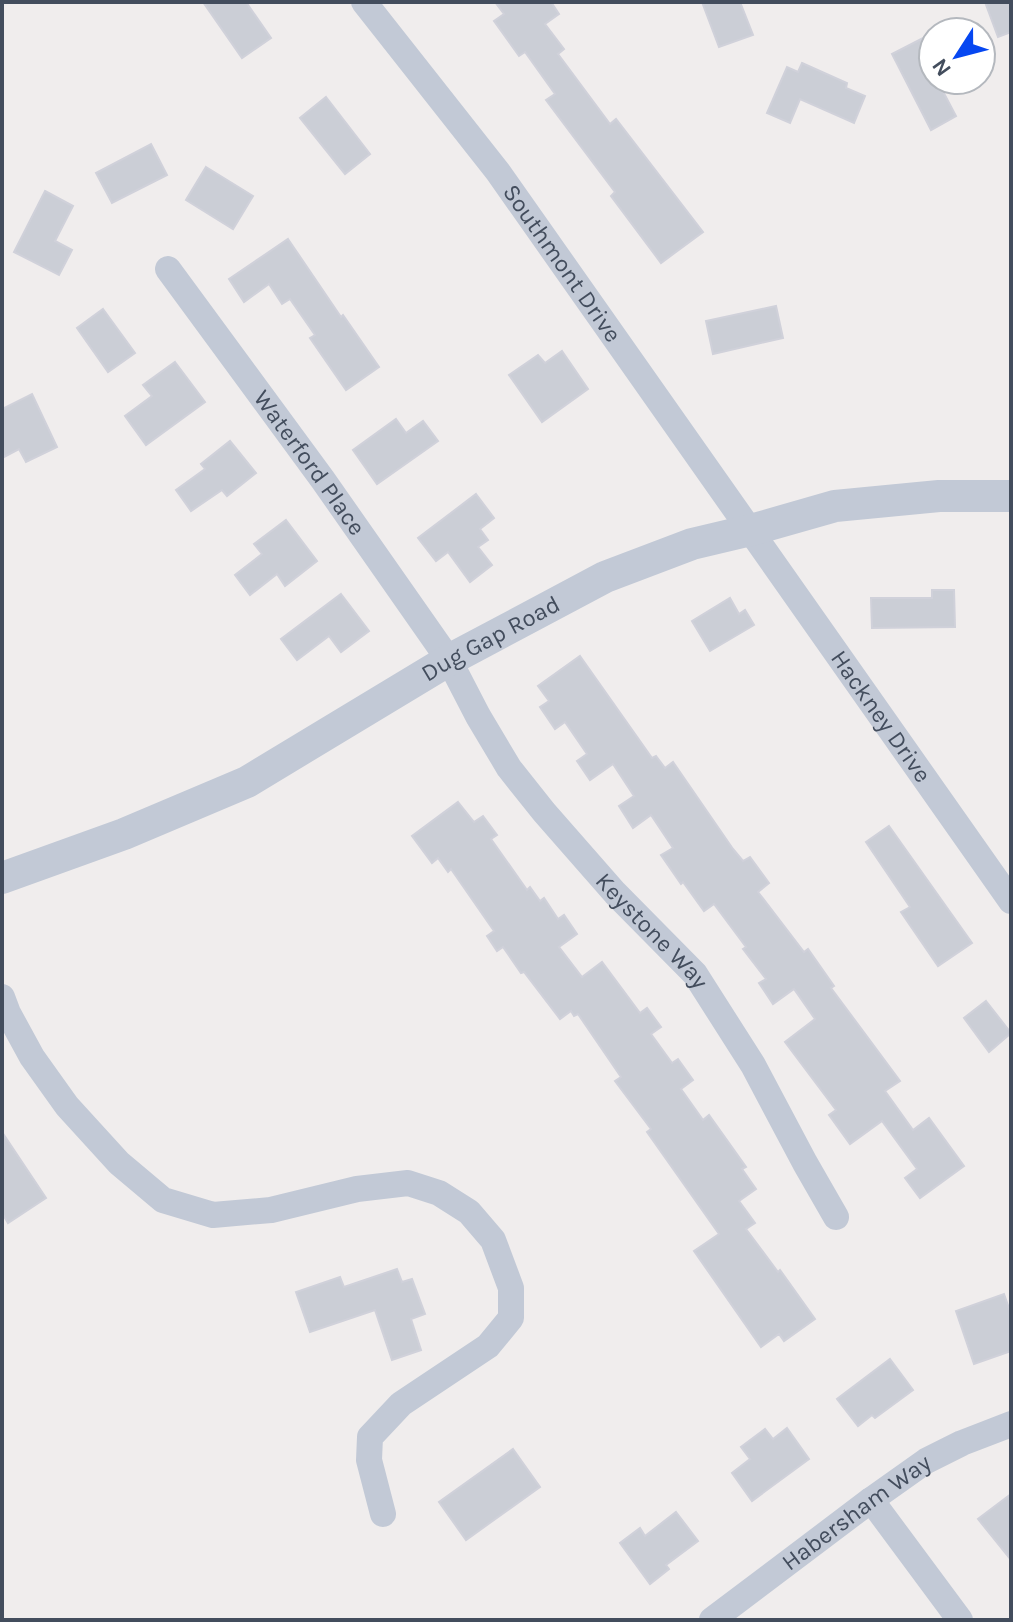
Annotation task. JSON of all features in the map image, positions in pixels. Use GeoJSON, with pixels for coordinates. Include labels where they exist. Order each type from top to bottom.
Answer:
{"type":"FeatureCollection","features":[{"type":"Feature","properties":{"kind":"street","name":"Southmont Drive"},"geometry":{"type":"LineString","coordinates":[[364,2],[498,172],[751,530]]}},
{"type":"Feature","properties":{"kind":"street","name":"Waterford Place"},"geometry":{"type":"LineString","coordinates":[[168,269],[323,480],[449,660]]}},
{"type":"Feature","properties":{"kind":"street","name":"Dug Gap Road"},"geometry":{"type":"LineString","coordinates":[[2,878],[124,834],[247,782],[449,660],[605,577],[692,544],[835,506],[939,496],[1011,496]]}},
{"type":"Feature","properties":{"kind":"street","name":"Hackney Drive"},"geometry":{"type":"LineString","coordinates":[[751,530],[1011,901]]}},
{"type":"Feature","properties":{"kind":"street","name":"Keystone Way"},"geometry":{"type":"LineString","coordinates":[[449,660],[509,768],[615,893],[695,974],[753,1065],[836,1217]]}},
{"type":"Feature","properties":{"kind":"street"},"geometry":{"type":"LineString","coordinates":[[2,997],[32,1057],[67,1106],[119,1163],[163,1200],[213,1215],[271,1210],[357,1189],[408,1183],[439,1193],[469,1212],[493,1240],[511,1288],[511,1318],[488,1346],[401,1404],[370,1437],[369,1460],[383,1514]]}},
{"type":"Feature","properties":{"kind":"street","name":"Habersham Way"},"geometry":{"type":"LineString","coordinates":[[712,1620],[926,1461],[1011,1424]]}},
{"type":"Feature","properties":{"kind":"street"},"geometry":{"type":"LineString","coordinates":[[871,1500],[960,1620]]}},
{"type":"Feature","properties":{"kind":"building"},"geometry":{"type":"Polygon","coordinates":[[[203,2],[246,2],[271,38],[242,58],[203,2]]]}},
{"type":"Feature","properties":{"kind":"building"},"geometry":{"type":"Polygon","coordinates":[[[495,2],[551,2],[559,14],[545,24],[564,49],[558,54],[610,124],[616,119],[703,232],[661,263],[611,196],[615,192],[546,100],[555,94],[525,52],[519,56],[494,21],[504,14],[495,2]]]}},
{"type":"Feature","properties":{"kind":"building"},"geometry":{"type":"Polygon","coordinates":[[[702,2],[740,2],[753,35],[719,47],[702,2]]]}},
{"type":"Feature","properties":{"kind":"building"},"geometry":{"type":"Polygon","coordinates":[[[985,2],[1011,2],[1011,32],[998,37],[997,16],[990,16],[985,2]]]}},
{"type":"Feature","properties":{"kind":"building"},"geometry":{"type":"Polygon","coordinates":[[[917,41],[917,96],[945,96],[956,116],[931,130],[892,54],[917,41]]]}},
{"type":"Feature","properties":{"kind":"building"},"geometry":{"type":"Polygon","coordinates":[[[802,63],[847,83],[846,88],[865,96],[854,123],[800,99],[790,123],[767,113],[787,67],[798,72],[802,63]]]}},
{"type":"Feature","properties":{"kind":"building"},"geometry":{"type":"Polygon","coordinates":[[[326,97],[370,154],[345,174],[300,118],[326,97]]]}},
{"type":"Feature","properties":{"kind":"building"},"geometry":{"type":"Polygon","coordinates":[[[151,144],[167,175],[112,203],[96,173],[151,144]]]}},
{"type":"Feature","properties":{"kind":"building"},"geometry":{"type":"Polygon","coordinates":[[[206,167],[253,196],[233,229],[186,200],[206,167]]]}},
{"type":"Feature","properties":{"kind":"building"},"geometry":{"type":"Polygon","coordinates":[[[45,191],[73,206],[55,241],[72,250],[59,275],[14,252],[45,191]]]}},
{"type":"Feature","properties":{"kind":"building"},"geometry":{"type":"Polygon","coordinates":[[[288,239],[379,367],[346,390],[310,338],[315,335],[290,299],[282,304],[269,284],[244,302],[229,279],[288,239]]]}},
{"type":"Feature","properties":{"kind":"building"},"geometry":{"type":"Polygon","coordinates":[[[776,306],[783,338],[713,354],[706,321],[776,306]]]}},
{"type":"Feature","properties":{"kind":"building"},"geometry":{"type":"Polygon","coordinates":[[[103,309],[135,353],[108,372],[77,328],[103,309]]]}},
{"type":"Feature","properties":{"kind":"building"},"geometry":{"type":"Polygon","coordinates":[[[562,351],[588,389],[542,422],[509,375],[538,355],[545,363],[562,351]]]}},
{"type":"Feature","properties":{"kind":"building"},"geometry":{"type":"Polygon","coordinates":[[[175,362],[205,402],[146,445],[125,416],[152,396],[143,385],[175,362]]]}},
{"type":"Feature","properties":{"kind":"building"},"geometry":{"type":"Polygon","coordinates":[[[32,394],[57,447],[26,462],[19,449],[2,458],[2,409],[32,394]]]}},
{"type":"Feature","properties":{"kind":"building"},"geometry":{"type":"Polygon","coordinates":[[[396,419],[406,433],[423,421],[438,441],[377,484],[353,450],[396,419]]]}},
{"type":"Feature","properties":{"kind":"building"},"geometry":{"type":"Polygon","coordinates":[[[230,441],[256,473],[227,496],[222,490],[191,511],[176,490],[205,469],[201,464],[230,441]]]}},
{"type":"Feature","properties":{"kind":"building"},"geometry":{"type":"Polygon","coordinates":[[[476,494],[494,518],[480,529],[488,540],[478,547],[492,565],[470,582],[448,552],[436,561],[418,538],[476,494]]]}},
{"type":"Feature","properties":{"kind":"building"},"geometry":{"type":"Polygon","coordinates":[[[286,520],[317,561],[285,586],[277,574],[250,595],[235,575],[262,554],[254,544],[286,520]]]}},
{"type":"Feature","properties":{"kind":"building"},"geometry":{"type":"Polygon","coordinates":[[[932,590],[954,590],[955,627],[872,628],[871,598],[932,598],[932,590]]]}},
{"type":"Feature","properties":{"kind":"building"},"geometry":{"type":"Polygon","coordinates":[[[341,594],[369,631],[341,652],[329,636],[297,660],[281,639],[341,594]]]}},
{"type":"Feature","properties":{"kind":"building"},"geometry":{"type":"Polygon","coordinates":[[[730,598],[739,614],[745,610],[754,625],[710,651],[692,621],[730,598]]]}},
{"type":"Feature","properties":{"kind":"building"},"geometry":{"type":"Polygon","coordinates":[[[580,656],[652,758],[656,756],[665,768],[673,762],[733,849],[743,861],[750,857],[769,883],[758,892],[804,952],[808,949],[834,986],[831,988],[900,1081],[885,1091],[913,1130],[929,1118],[964,1166],[920,1198],[905,1178],[917,1169],[882,1121],[850,1144],[829,1115],[836,1110],[785,1042],[815,1019],[794,989],[773,1004],[759,983],[766,979],[714,904],[704,911],[661,855],[673,848],[651,815],[633,828],[619,806],[634,796],[613,764],[590,780],[577,761],[587,754],[565,722],[555,729],[540,707],[549,701],[538,686],[580,656]]]}},
{"type":"Feature","properties":{"kind":"building"},"geometry":{"type":"Polygon","coordinates":[[[458,802],[474,822],[483,816],[497,835],[491,839],[527,890],[530,887],[540,901],[544,898],[558,919],[564,915],[577,934],[559,947],[582,977],[602,962],[640,1013],[647,1008],[661,1027],[651,1034],[672,1063],[678,1059],[693,1080],[681,1089],[703,1120],[709,1115],[746,1167],[742,1169],[756,1189],[739,1201],[755,1223],[746,1229],[815,1319],[784,1341],[779,1334],[761,1347],[694,1251],[719,1234],[647,1132],[651,1129],[615,1081],[621,1077],[578,1014],[574,1016],[571,1011],[560,1019],[503,947],[497,951],[487,936],[494,931],[451,869],[448,872],[438,858],[432,863],[412,836],[458,802]]]}},
{"type":"Feature","properties":{"kind":"building"},"geometry":{"type":"Polygon","coordinates":[[[889,826],[972,943],[938,966],[901,912],[910,907],[866,842],[889,826]]]}},
{"type":"Feature","properties":{"kind":"building"},"geometry":{"type":"Polygon","coordinates":[[[986,1001],[1011,1033],[989,1052],[964,1018],[986,1001]]]}},
{"type":"Feature","properties":{"kind":"building"},"geometry":{"type":"Polygon","coordinates":[[[2,1132],[46,1198],[8,1223],[2,1213],[2,1132]]]}},
{"type":"Feature","properties":{"kind":"building"},"geometry":{"type":"Polygon","coordinates":[[[397,1269],[402,1282],[412,1279],[425,1314],[411,1319],[421,1350],[392,1360],[375,1310],[310,1332],[296,1292],[340,1277],[344,1287],[397,1269]]]}},
{"type":"Feature","properties":{"kind":"building"},"geometry":{"type":"Polygon","coordinates":[[[1004,1294],[1011,1314],[1011,1351],[974,1364],[956,1311],[1004,1294]]]}},
{"type":"Feature","properties":{"kind":"building"},"geometry":{"type":"Polygon","coordinates":[[[890,1359],[913,1390],[875,1418],[872,1415],[858,1426],[837,1399],[890,1359]]]}},
{"type":"Feature","properties":{"kind":"building"},"geometry":{"type":"Polygon","coordinates":[[[787,1428],[809,1459],[752,1501],[732,1473],[750,1459],[741,1447],[765,1429],[773,1439],[787,1428]]]}},
{"type":"Feature","properties":{"kind":"building"},"geometry":{"type":"Polygon","coordinates":[[[513,1449],[540,1487],[466,1540],[439,1502],[513,1449]]]}},
{"type":"Feature","properties":{"kind":"building"},"geometry":{"type":"Polygon","coordinates":[[[1011,1494],[1011,1560],[978,1519],[1011,1494]]]}},
{"type":"Feature","properties":{"kind":"building"},"geometry":{"type":"Polygon","coordinates":[[[676,1512],[698,1541],[666,1565],[669,1569],[650,1584],[620,1543],[640,1528],[645,1536],[676,1512]]]}}]}
